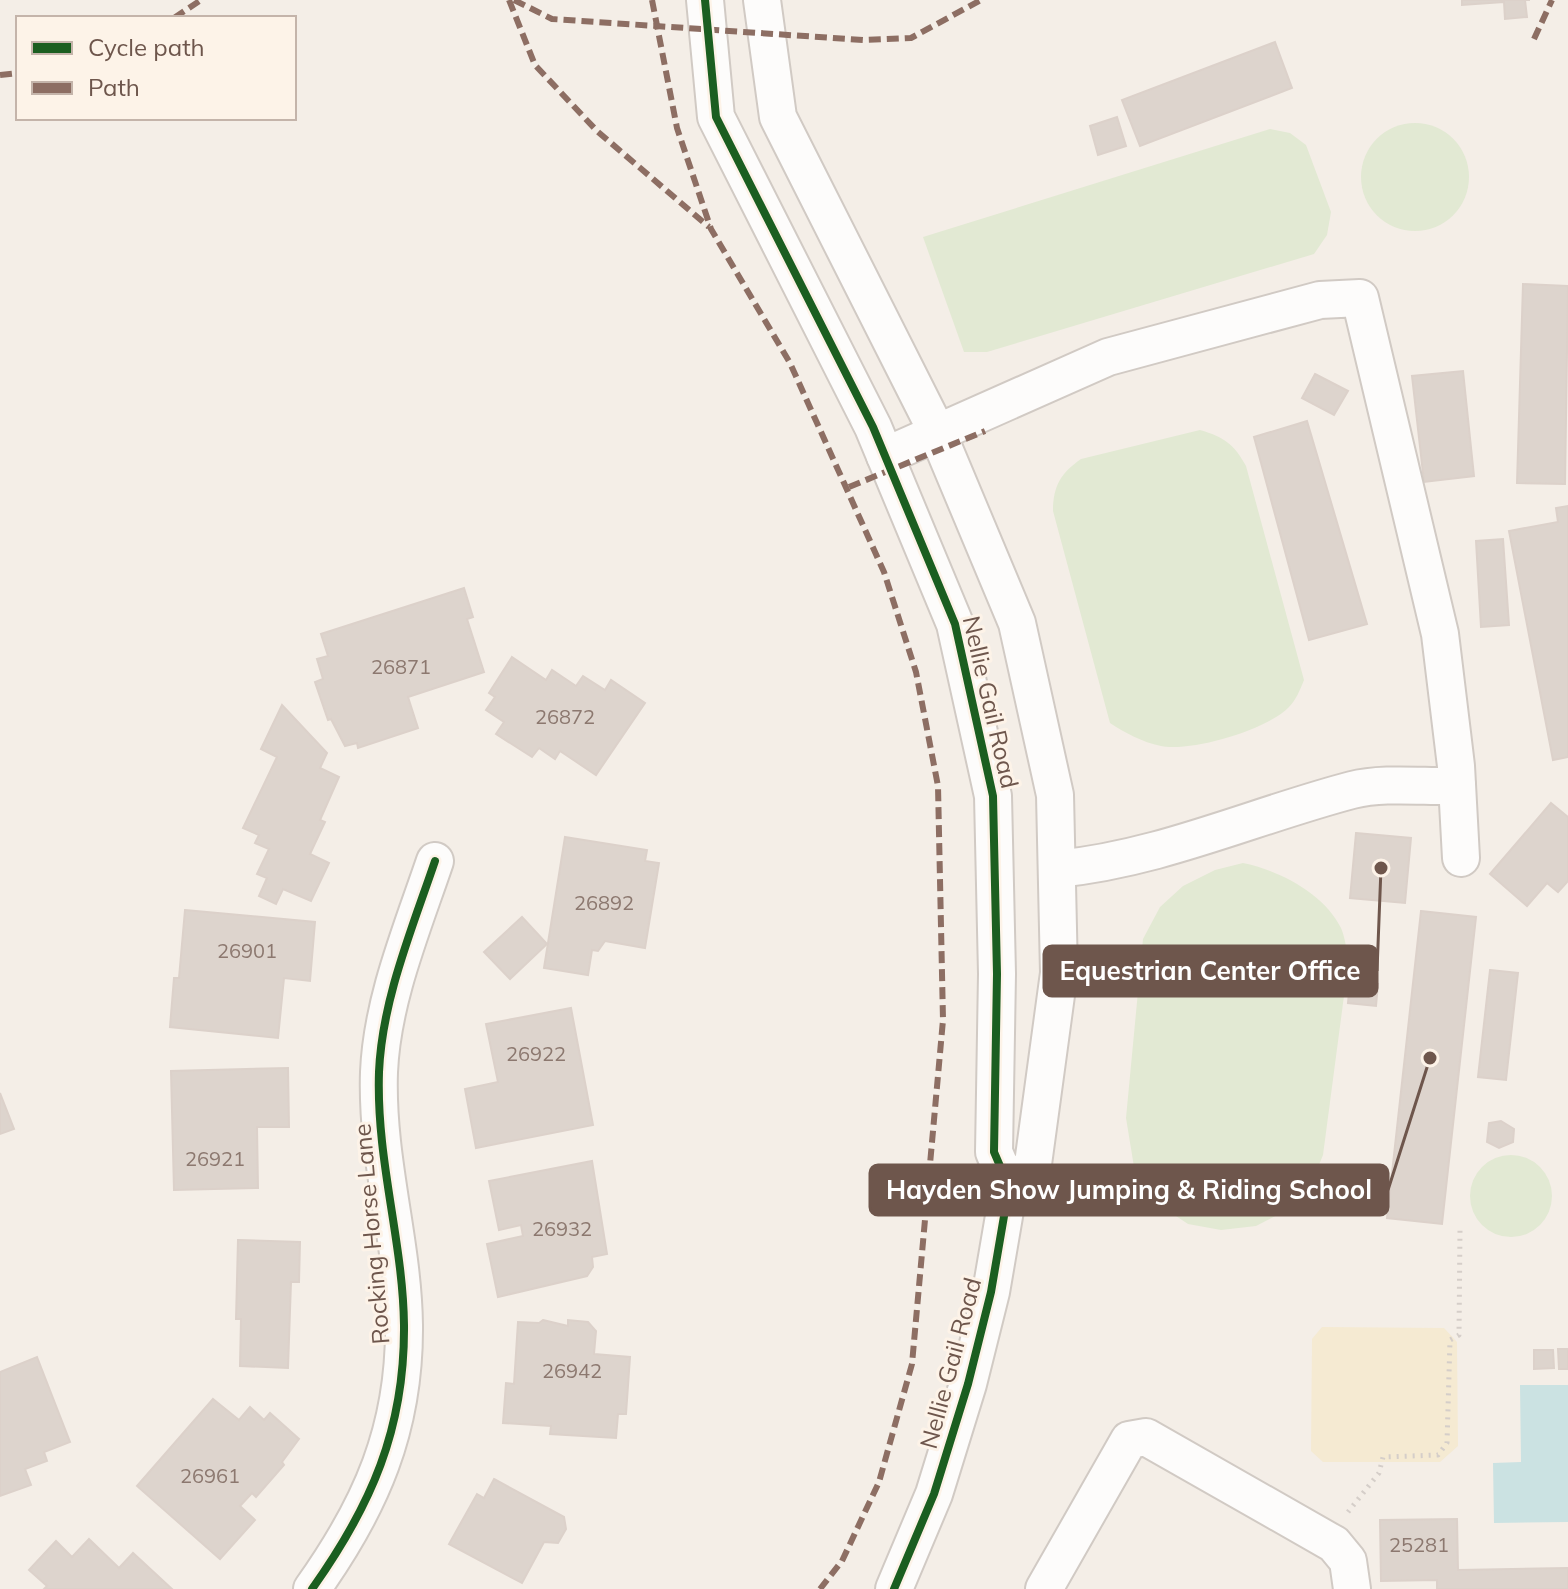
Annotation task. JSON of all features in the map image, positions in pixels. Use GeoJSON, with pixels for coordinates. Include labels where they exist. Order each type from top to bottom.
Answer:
{"type":"FeatureCollection","features":[{"type":"Feature","properties":{"kind":"street","name":"Nellie Gail Road"},"geometry":{"type":"LineString","coordinates":[[705,0],[716,117],[885,456],[955,624],[993,796],[997,974],[994,1152],[1009,1187],[991,1292],[968,1384],[934,1494],[894,1589]]}},
{"type":"Feature","properties":{"kind":"street","name":"Nellie Gail Road"},"geometry":{"type":"LineString","coordinates":[[762,0],[778,117],[937,432],[1017,623],[1055,795],[1059,973],[1033,1164],[1009,1187]]}},
{"type":"Feature","properties":{"kind":"street"},"geometry":{"type":"LineString","coordinates":[[885,456],[1108,357],[1320,300],[1360,298],[1440,634],[1457,786],[1461,858]]}},
{"type":"Feature","properties":{"kind":"street"},"geometry":{"type":"LineString","coordinates":[[1057,869],[1100,865],[1212,836],[1356,789],[1457,786]]}},
{"type":"Feature","properties":{"kind":"street","name":"Rocking Horse Lane"},"geometry":{"type":"LineString","coordinates":[[312,1589],[345,1543],[379,1477],[399,1403],[404,1324],[381,1162],[379,1070],[396,977],[435,861]]}},
{"type":"Feature","properties":{"kind":"street"},"geometry":{"type":"LineString","coordinates":[[1044,1589],[1129,1440],[1146,1437],[1334,1544],[1348,1561],[1352,1589]]}},
{"type":"Feature","properties":{"kind":"path"},"geometry":{"type":"LineString","coordinates":[[1353,1504],[1379,1473],[1383,1457],[1438,1455],[1447,1443],[1450,1340],[1459,1335],[1460,1230]]}},
{"type":"Feature","properties":{"kind":"green space"},"geometry":{"type":"Polygon","coordinates":[[[1415,123],[1436,127],[1453,139],[1465,156],[1469,177],[1465,198],[1453,215],[1436,227],[1415,231],[1394,227],[1377,215],[1365,198],[1361,177],[1365,156],[1377,139],[1394,127],[1415,123]]]}},
{"type":"Feature","properties":{"kind":"green space"},"geometry":{"type":"Polygon","coordinates":[[[1270,129],[1290,133],[1306,145],[1331,212],[1327,235],[1314,254],[987,352],[964,352],[923,237],[1270,129]]]}},
{"type":"Feature","properties":{"kind":"green space"},"geometry":{"type":"Polygon","coordinates":[[[1200,430],[1228,442],[1246,466],[1304,680],[1289,707],[1264,724],[1191,746],[1161,746],[1134,737],[1110,723],[1053,502],[1060,481],[1081,459],[1200,430]]]}},
{"type":"Feature","properties":{"kind":"green space"},"geometry":{"type":"Polygon","coordinates":[[[1243,863],[1285,877],[1312,894],[1341,928],[1349,958],[1323,1155],[1312,1182],[1289,1209],[1256,1226],[1221,1230],[1188,1224],[1158,1204],[1135,1173],[1126,1118],[1143,939],[1160,907],[1183,886],[1215,870],[1243,863]]]}},
{"type":"Feature","properties":{"kind":"green space"},"geometry":{"type":"Polygon","coordinates":[[[1511,1155],[1527,1158],[1540,1167],[1549,1180],[1552,1196],[1549,1212],[1540,1225],[1527,1234],[1511,1237],[1495,1234],[1482,1225],[1473,1212],[1470,1196],[1473,1180],[1482,1167],[1495,1158],[1511,1155]]]}},
{"type":"Feature","properties":{"kind":"sand"},"geometry":{"type":"Polygon","coordinates":[[[1322,1327],[1444,1328],[1457,1342],[1458,1446],[1440,1462],[1323,1462],[1311,1451],[1312,1339],[1322,1327]]]}},
{"type":"Feature","properties":{"kind":"water"},"geometry":{"type":"Polygon","coordinates":[[[1520,1385],[1568,1385],[1568,1522],[1494,1523],[1493,1463],[1521,1462],[1520,1385]]]}},
{"type":"Feature","properties":{"kind":"building"},"geometry":{"type":"Polygon","coordinates":[[[1462,0],[1525,0],[1527,17],[1505,19],[1504,2],[1462,5],[1462,0]]]}},
{"type":"Feature","properties":{"kind":"building"},"geometry":{"type":"Polygon","coordinates":[[[1275,42],[1292,88],[1140,146],[1122,100],[1275,42]]]}},
{"type":"Feature","properties":{"kind":"building"},"geometry":{"type":"Polygon","coordinates":[[[1117,117],[1126,146],[1098,155],[1090,126],[1117,117]]]}},
{"type":"Feature","properties":{"kind":"building"},"geometry":{"type":"Polygon","coordinates":[[[1523,284],[1568,286],[1565,484],[1517,483],[1523,284]]]}},
{"type":"Feature","properties":{"kind":"building"},"geometry":{"type":"Polygon","coordinates":[[[1463,371],[1474,476],[1424,482],[1412,376],[1463,371]]]}},
{"type":"Feature","properties":{"kind":"building"},"geometry":{"type":"Polygon","coordinates":[[[1315,374],[1348,391],[1334,415],[1302,398],[1315,374]]]}},
{"type":"Feature","properties":{"kind":"building"},"geometry":{"type":"Polygon","coordinates":[[[1307,421],[1367,624],[1309,640],[1254,437],[1307,421]]]}},
{"type":"Feature","properties":{"kind":"building"},"geometry":{"type":"Polygon","coordinates":[[[1568,506],[1568,757],[1553,760],[1509,531],[1558,522],[1556,508],[1568,506]]]}},
{"type":"Feature","properties":{"kind":"building"},"geometry":{"type":"Polygon","coordinates":[[[1503,539],[1509,625],[1481,627],[1476,541],[1503,539]]]}},
{"type":"Feature","properties":{"kind":"building"},"geometry":{"type":"Polygon","coordinates":[[[464,588],[473,617],[467,619],[484,672],[408,697],[418,728],[358,748],[357,743],[345,746],[331,719],[328,720],[315,682],[323,679],[317,659],[328,656],[321,634],[464,588]]]}},
{"type":"Feature","properties":{"kind":"building"},"geometry":{"type":"Polygon","coordinates":[[[512,657],[546,680],[552,670],[576,686],[583,676],[605,690],[611,680],[645,703],[596,775],[560,751],[555,759],[539,748],[532,757],[496,734],[504,722],[486,710],[495,697],[489,693],[512,657]]]}},
{"type":"Feature","properties":{"kind":"building"},"geometry":{"type":"Polygon","coordinates":[[[282,705],[327,753],[320,768],[339,777],[320,820],[325,822],[310,854],[329,863],[311,901],[283,889],[276,904],[259,896],[267,878],[257,874],[269,849],[255,843],[259,835],[243,828],[277,757],[261,749],[282,705]]]}},
{"type":"Feature","properties":{"kind":"building"},"geometry":{"type":"Polygon","coordinates":[[[1551,803],[1568,817],[1568,881],[1558,892],[1547,883],[1527,906],[1490,874],[1551,803]]]}},
{"type":"Feature","properties":{"kind":"building"},"geometry":{"type":"Polygon","coordinates":[[[1356,833],[1411,838],[1405,903],[1350,898],[1356,833]]]}},
{"type":"Feature","properties":{"kind":"building"},"geometry":{"type":"Polygon","coordinates":[[[565,837],[647,850],[645,861],[659,863],[645,948],[605,941],[598,951],[592,950],[588,975],[544,968],[565,837]]]}},
{"type":"Feature","properties":{"kind":"building"},"geometry":{"type":"Polygon","coordinates":[[[185,910],[315,922],[310,981],[284,978],[278,1038],[170,1027],[174,978],[179,978],[185,910]]]}},
{"type":"Feature","properties":{"kind":"building"},"geometry":{"type":"Polygon","coordinates":[[[1421,911],[1476,917],[1442,1224],[1387,1218],[1421,911]]]}},
{"type":"Feature","properties":{"kind":"building"},"geometry":{"type":"Polygon","coordinates":[[[522,917],[547,944],[510,979],[484,952],[522,917]]]}},
{"type":"Feature","properties":{"kind":"building"},"geometry":{"type":"Polygon","coordinates":[[[1490,970],[1518,973],[1506,1080],[1478,1077],[1490,970]]]}},
{"type":"Feature","properties":{"kind":"building"},"geometry":{"type":"Polygon","coordinates":[[[1350,981],[1378,984],[1376,1006],[1348,1003],[1350,981]]]}},
{"type":"Feature","properties":{"kind":"building"},"geometry":{"type":"Polygon","coordinates":[[[571,1008],[593,1125],[476,1148],[465,1089],[498,1082],[486,1024],[571,1008]]]}},
{"type":"Feature","properties":{"kind":"building"},"geometry":{"type":"Polygon","coordinates":[[[288,1068],[289,1127],[257,1127],[258,1188],[174,1190],[171,1071],[288,1068]]]}},
{"type":"Feature","properties":{"kind":"building"},"geometry":{"type":"Polygon","coordinates":[[[0,1093],[14,1129],[0,1134],[0,1093]]]}},
{"type":"Feature","properties":{"kind":"building"},"geometry":{"type":"Polygon","coordinates":[[[1501,1121],[1514,1129],[1513,1142],[1499,1148],[1487,1142],[1489,1123],[1501,1121]]]}},
{"type":"Feature","properties":{"kind":"building"},"geometry":{"type":"Polygon","coordinates":[[[592,1161],[607,1254],[592,1257],[593,1267],[587,1276],[498,1297],[487,1244],[523,1236],[521,1225],[499,1230],[489,1181],[592,1161]]]}},
{"type":"Feature","properties":{"kind":"building"},"geometry":{"type":"Polygon","coordinates":[[[238,1240],[300,1242],[299,1282],[291,1282],[288,1368],[240,1366],[241,1319],[236,1319],[238,1240]]]}},
{"type":"Feature","properties":{"kind":"building"},"geometry":{"type":"Polygon","coordinates":[[[543,1320],[568,1326],[568,1320],[588,1322],[596,1331],[594,1354],[630,1357],[626,1414],[618,1414],[616,1438],[550,1434],[551,1426],[503,1423],[506,1383],[514,1384],[518,1322],[539,1323],[543,1320]]]}},
{"type":"Feature","properties":{"kind":"building"},"geometry":{"type":"Polygon","coordinates":[[[1558,1349],[1568,1349],[1568,1369],[1559,1369],[1558,1349]]]}},
{"type":"Feature","properties":{"kind":"building"},"geometry":{"type":"Polygon","coordinates":[[[1534,1350],[1553,1350],[1554,1368],[1534,1369],[1534,1350]]]}},
{"type":"Feature","properties":{"kind":"building"},"geometry":{"type":"Polygon","coordinates":[[[37,1357],[70,1442],[44,1452],[47,1461],[25,1469],[31,1485],[0,1496],[0,1372],[37,1357]]]}},
{"type":"Feature","properties":{"kind":"building"},"geometry":{"type":"Polygon","coordinates":[[[213,1399],[239,1420],[250,1407],[264,1420],[270,1413],[299,1439],[282,1462],[284,1465],[256,1497],[252,1493],[240,1506],[255,1520],[220,1559],[137,1486],[213,1399]]]}},
{"type":"Feature","properties":{"kind":"building"},"geometry":{"type":"Polygon","coordinates":[[[494,1479],[564,1517],[566,1529],[558,1543],[544,1542],[522,1583],[449,1544],[477,1494],[484,1498],[494,1479]]]}},
{"type":"Feature","properties":{"kind":"building"},"geometry":{"type":"Polygon","coordinates":[[[1457,1519],[1458,1570],[1568,1568],[1568,1589],[1437,1589],[1437,1580],[1381,1581],[1380,1520],[1457,1519]]]}},
{"type":"Feature","properties":{"kind":"building"},"geometry":{"type":"Polygon","coordinates":[[[89,1539],[119,1568],[133,1553],[172,1589],[44,1589],[47,1586],[29,1570],[56,1541],[72,1557],[89,1539]]]}},
{"type":"Feature","properties":{"kind":"marked path"},"geometry":{"type":"LineString","coordinates":[[177,16],[201,0]]}},
{"type":"Feature","properties":{"kind":"marked path"},"geometry":{"type":"LineString","coordinates":[[509,0],[535,65],[597,131],[709,227]]}},
{"type":"Feature","properties":{"kind":"marked path"},"geometry":{"type":"LineString","coordinates":[[514,0],[552,19],[863,40],[911,38],[981,0]]}},
{"type":"Feature","properties":{"kind":"marked path"},"geometry":{"type":"LineString","coordinates":[[652,0],[677,128],[711,229],[790,363],[884,572],[916,672],[938,786],[943,1020],[912,1364],[879,1482],[842,1561],[820,1589]]}},
{"type":"Feature","properties":{"kind":"marked path"},"geometry":{"type":"LineString","coordinates":[[1534,39],[1552,0]]}},
{"type":"Feature","properties":{"kind":"marked path"},"geometry":{"type":"LineString","coordinates":[[0,75],[16,73]]}},
{"type":"Feature","properties":{"kind":"marked path"},"geometry":{"type":"LineString","coordinates":[[849,487],[985,431]]}},
{"type":"Feature","properties":{"kind":"cycle path"},"geometry":{"type":"LineString","coordinates":[[705,0],[716,117],[873,427],[955,624],[993,796],[997,974],[994,1152],[1009,1187],[991,1292],[968,1384],[934,1494],[894,1589]]}},
{"type":"Feature","properties":{"kind":"cycle path"},"geometry":{"type":"LineString","coordinates":[[312,1589],[367,1496],[391,1432],[398,1398],[403,1363],[403,1294],[385,1169],[379,1072],[392,992],[435,861]]}},
{"type":"Feature","properties":{"kind":"place","name":"Equestrian Center Office"},"geometry":{"type":"Point","coordinates":[1381,868]}},
{"type":"Feature","properties":{"kind":"place","name":"Hayden Show Jumping & Riding School"},"geometry":{"type":"Point","coordinates":[1430,1058]}}]}
